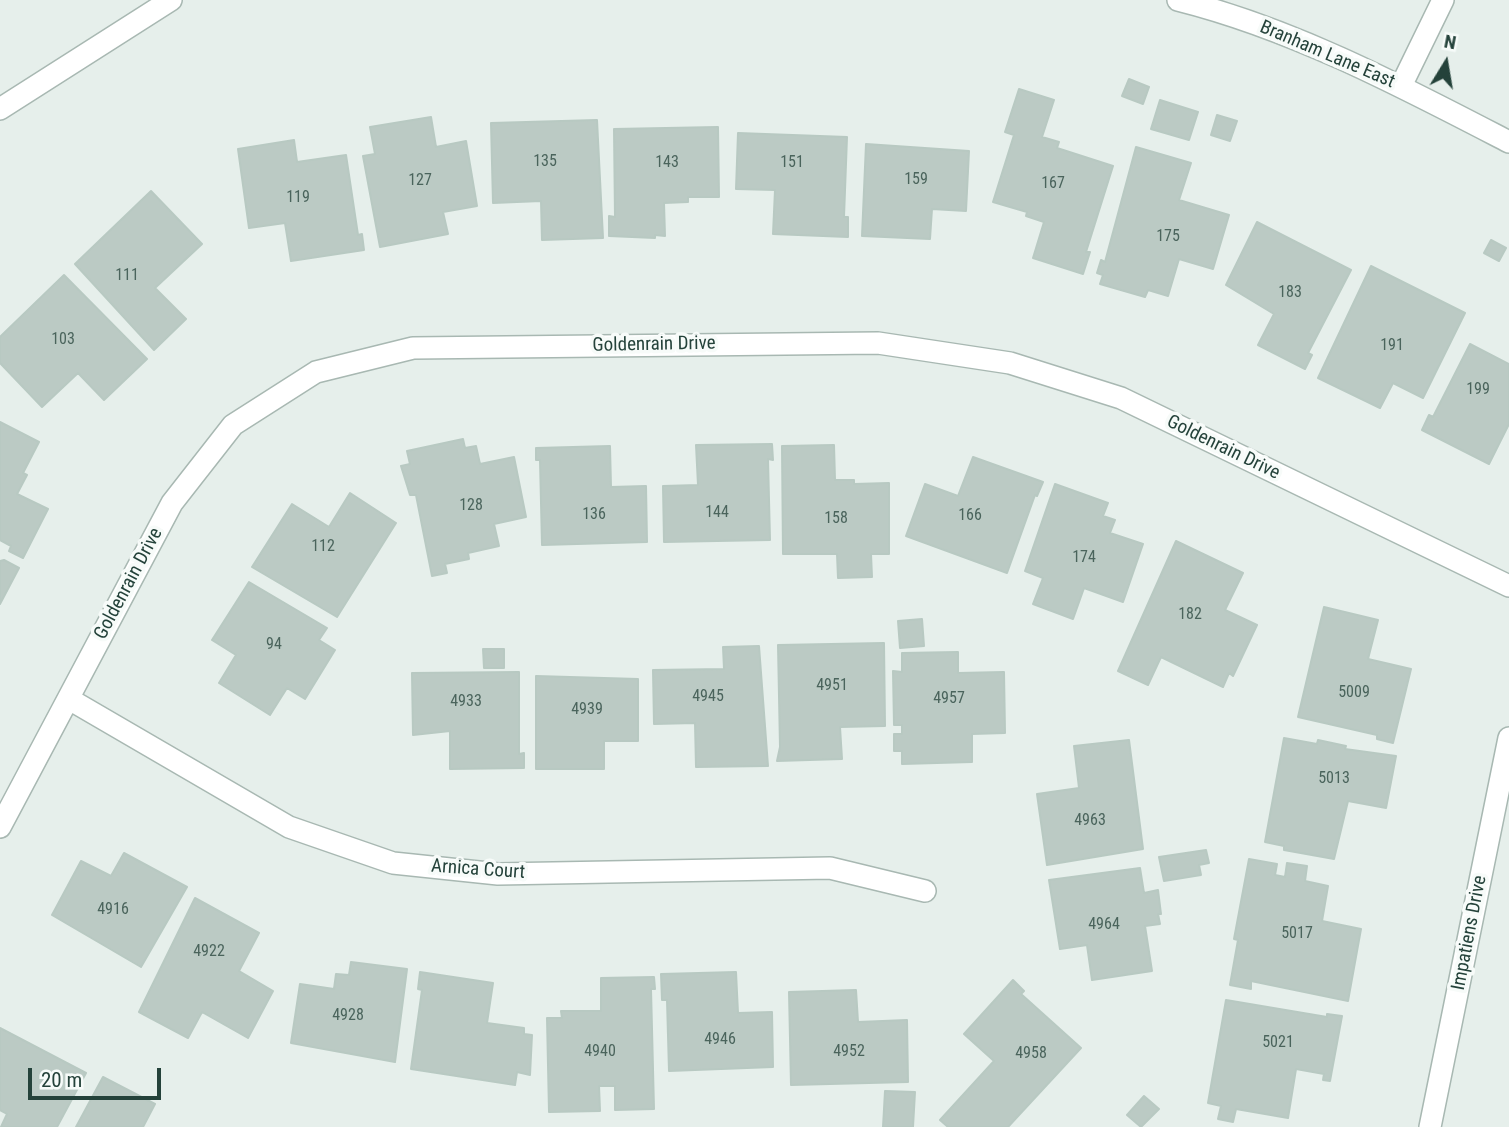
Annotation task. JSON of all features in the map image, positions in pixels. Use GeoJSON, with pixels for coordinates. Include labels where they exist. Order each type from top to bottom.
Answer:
{"type":"FeatureCollection","features":[{"type":"Feature","properties":{"kind":"street"},"geometry":{"type":"LineString","coordinates":[[0,108],[171,0]]}},
{"type":"Feature","properties":{"kind":"street","name":"Branham Lane East"},"geometry":{"type":"LineString","coordinates":[[1178,0],[1227,12],[1401,86],[1509,142]]}},
{"type":"Feature","properties":{"kind":"street"},"geometry":{"type":"LineString","coordinates":[[1401,86],[1443,0]]}},
{"type":"Feature","properties":{"kind":"street","name":"Goldenrain Drive"},"geometry":{"type":"LineString","coordinates":[[0,827],[172,503],[233,425],[316,372],[413,348],[877,343],[1010,363],[1121,398],[1509,586]]}},
{"type":"Feature","properties":{"kind":"street","name":"Arnica Court"},"geometry":{"type":"LineString","coordinates":[[69,699],[289,827],[393,863],[498,874],[830,868],[925,891]]}},
{"type":"Feature","properties":{"kind":"street","name":"Impatiens Drive"},"geometry":{"type":"LineString","coordinates":[[1430,1127],[1509,738]]}},
{"type":"Feature","properties":{"kind":"building"},"geometry":{"type":"Polygon","coordinates":[[[1129,79],[1149,87],[1143,104],[1122,96],[1129,79]]]}},
{"type":"Feature","properties":{"kind":"building"},"geometry":{"type":"Polygon","coordinates":[[[1019,89],[1054,100],[1042,137],[1059,142],[1057,148],[1113,166],[1086,252],[1090,252],[1083,274],[1033,258],[1044,222],[1026,216],[1027,212],[993,202],[1014,135],[1005,132],[1019,89]]]}},
{"type":"Feature","properties":{"kind":"building"},"geometry":{"type":"Polygon","coordinates":[[[1160,100],[1198,112],[1189,140],[1151,129],[1160,100]]]}},
{"type":"Feature","properties":{"kind":"building"},"geometry":{"type":"Polygon","coordinates":[[[1217,115],[1237,121],[1230,141],[1211,135],[1217,115]]]}},
{"type":"Feature","properties":{"kind":"building"},"geometry":{"type":"Polygon","coordinates":[[[431,117],[436,147],[466,141],[477,206],[443,212],[448,234],[380,247],[363,156],[375,154],[370,127],[431,117]]]}},
{"type":"Feature","properties":{"kind":"building"},"geometry":{"type":"Polygon","coordinates":[[[597,120],[603,238],[542,240],[541,201],[493,203],[491,123],[597,120]]]}},
{"type":"Feature","properties":{"kind":"building"},"geometry":{"type":"Polygon","coordinates":[[[718,127],[719,197],[688,197],[688,202],[664,203],[665,236],[609,236],[609,216],[615,217],[614,129],[718,127]]]}},
{"type":"Feature","properties":{"kind":"building"},"geometry":{"type":"Polygon","coordinates":[[[738,133],[847,137],[844,217],[848,217],[848,237],[773,234],[775,190],[736,189],[738,133]]]}},
{"type":"Feature","properties":{"kind":"building"},"geometry":{"type":"Polygon","coordinates":[[[294,140],[297,162],[346,155],[358,235],[362,234],[364,250],[291,261],[285,223],[249,228],[238,149],[294,140]]]}},
{"type":"Feature","properties":{"kind":"building"},"geometry":{"type":"Polygon","coordinates":[[[866,144],[969,151],[966,211],[932,209],[930,239],[862,236],[866,144]]]}},
{"type":"Feature","properties":{"kind":"building"},"geometry":{"type":"Polygon","coordinates":[[[1136,147],[1191,163],[1179,200],[1229,215],[1213,269],[1179,259],[1168,296],[1148,290],[1145,297],[1100,284],[1103,275],[1097,273],[1101,260],[1105,262],[1136,147]]]}},
{"type":"Feature","properties":{"kind":"building"},"geometry":{"type":"Polygon","coordinates":[[[151,191],[202,244],[155,288],[186,319],[154,350],[75,264],[151,191]]]}},
{"type":"Feature","properties":{"kind":"building"},"geometry":{"type":"Polygon","coordinates":[[[1257,222],[1351,270],[1308,353],[1312,355],[1305,369],[1258,345],[1274,314],[1226,285],[1257,222]]]}},
{"type":"Feature","properties":{"kind":"building"},"geometry":{"type":"Polygon","coordinates":[[[1491,240],[1506,248],[1499,261],[1484,253],[1491,240]]]}},
{"type":"Feature","properties":{"kind":"building"},"geometry":{"type":"Polygon","coordinates":[[[1371,266],[1465,313],[1423,398],[1393,383],[1380,408],[1318,378],[1371,266]]]}},
{"type":"Feature","properties":{"kind":"building"},"geometry":{"type":"Polygon","coordinates":[[[64,275],[147,359],[104,400],[78,373],[42,407],[0,363],[0,337],[64,275]]]}},
{"type":"Feature","properties":{"kind":"building"},"geometry":{"type":"Polygon","coordinates":[[[1470,344],[1509,364],[1509,424],[1489,464],[1422,430],[1429,415],[1433,417],[1470,344]]]}},
{"type":"Feature","properties":{"kind":"building"},"geometry":{"type":"Polygon","coordinates":[[[0,422],[39,442],[23,473],[27,475],[17,494],[48,509],[23,558],[9,551],[11,546],[0,540],[0,422]]]}},
{"type":"Feature","properties":{"kind":"building"},"geometry":{"type":"Polygon","coordinates":[[[463,439],[465,448],[476,446],[480,464],[514,457],[526,517],[494,524],[499,546],[468,553],[469,559],[445,564],[447,573],[432,576],[416,495],[410,495],[401,466],[410,464],[407,451],[463,439]]]}},
{"type":"Feature","properties":{"kind":"building"},"geometry":{"type":"Polygon","coordinates":[[[772,444],[773,460],[768,459],[770,540],[664,542],[663,486],[698,485],[696,445],[772,444]]]}},
{"type":"Feature","properties":{"kind":"building"},"geometry":{"type":"Polygon","coordinates":[[[834,445],[835,480],[854,480],[854,484],[889,483],[889,554],[871,554],[872,577],[838,578],[837,554],[783,554],[782,446],[834,445]]]}},
{"type":"Feature","properties":{"kind":"building"},"geometry":{"type":"Polygon","coordinates":[[[610,446],[611,487],[646,486],[647,542],[542,545],[540,460],[536,460],[536,448],[610,446]]]}},
{"type":"Feature","properties":{"kind":"building"},"geometry":{"type":"Polygon","coordinates":[[[973,457],[1043,482],[1037,496],[1035,495],[1007,573],[906,536],[925,484],[958,496],[973,457]]]}},
{"type":"Feature","properties":{"kind":"building"},"geometry":{"type":"Polygon","coordinates":[[[1055,484],[1108,503],[1103,516],[1115,520],[1110,533],[1143,544],[1123,602],[1084,588],[1073,619],[1033,604],[1043,578],[1025,571],[1055,484]]]}},
{"type":"Feature","properties":{"kind":"building"},"geometry":{"type":"Polygon","coordinates":[[[350,493],[396,523],[337,617],[252,567],[292,504],[329,527],[350,493]]]}},
{"type":"Feature","properties":{"kind":"building"},"geometry":{"type":"Polygon","coordinates":[[[1176,541],[1243,573],[1225,610],[1257,625],[1233,676],[1229,673],[1223,687],[1161,657],[1148,685],[1118,671],[1176,541]]]}},
{"type":"Feature","properties":{"kind":"building"},"geometry":{"type":"Polygon","coordinates":[[[4,560],[19,568],[0,604],[0,561],[4,560]]]}},
{"type":"Feature","properties":{"kind":"building"},"geometry":{"type":"Polygon","coordinates":[[[249,582],[327,628],[319,640],[335,650],[305,699],[287,688],[270,715],[219,683],[236,655],[212,640],[249,582]]]}},
{"type":"Feature","properties":{"kind":"building"},"geometry":{"type":"Polygon","coordinates":[[[1324,607],[1378,620],[1368,659],[1411,669],[1393,743],[1377,739],[1377,735],[1298,717],[1324,607]]]}},
{"type":"Feature","properties":{"kind":"building"},"geometry":{"type":"Polygon","coordinates":[[[922,619],[924,646],[900,648],[898,621],[922,619]]]}},
{"type":"Feature","properties":{"kind":"building"},"geometry":{"type":"Polygon","coordinates":[[[884,643],[885,726],[840,727],[842,759],[777,761],[780,747],[778,645],[884,643]]]}},
{"type":"Feature","properties":{"kind":"building"},"geometry":{"type":"Polygon","coordinates":[[[759,646],[768,766],[696,767],[695,723],[654,724],[653,670],[724,669],[723,647],[759,646]]]}},
{"type":"Feature","properties":{"kind":"building"},"geometry":{"type":"Polygon","coordinates":[[[483,649],[504,649],[504,668],[484,668],[483,649]]]}},
{"type":"Feature","properties":{"kind":"building"},"geometry":{"type":"Polygon","coordinates":[[[958,652],[958,673],[1004,672],[1005,733],[972,734],[972,762],[902,764],[902,751],[894,751],[894,734],[902,734],[902,725],[894,725],[893,671],[902,672],[902,653],[958,652]]]}},
{"type":"Feature","properties":{"kind":"building"},"geometry":{"type":"Polygon","coordinates":[[[519,672],[519,754],[524,753],[524,768],[450,769],[450,731],[413,735],[412,673],[519,672]]]}},
{"type":"Feature","properties":{"kind":"building"},"geometry":{"type":"Polygon","coordinates":[[[536,676],[638,679],[638,741],[604,741],[604,769],[536,769],[536,676]]]}},
{"type":"Feature","properties":{"kind":"building"},"geometry":{"type":"Polygon","coordinates":[[[1284,738],[1317,744],[1318,740],[1346,746],[1345,749],[1396,756],[1386,808],[1348,801],[1334,859],[1284,850],[1284,846],[1265,842],[1284,738]]]}},
{"type":"Feature","properties":{"kind":"building"},"geometry":{"type":"Polygon","coordinates":[[[1129,740],[1143,849],[1047,865],[1037,794],[1079,788],[1074,746],[1129,740]]]}},
{"type":"Feature","properties":{"kind":"building"},"geometry":{"type":"Polygon","coordinates":[[[1206,850],[1209,863],[1199,865],[1201,875],[1164,881],[1159,857],[1206,850]]]}},
{"type":"Feature","properties":{"kind":"building"},"geometry":{"type":"Polygon","coordinates":[[[124,853],[187,887],[141,967],[52,915],[81,861],[111,876],[124,853]]]}},
{"type":"Feature","properties":{"kind":"building"},"geometry":{"type":"Polygon","coordinates":[[[1249,859],[1277,864],[1275,875],[1285,877],[1287,863],[1307,866],[1305,881],[1328,886],[1322,921],[1361,929],[1348,1001],[1251,981],[1251,989],[1230,985],[1238,940],[1234,939],[1249,859]]]}},
{"type":"Feature","properties":{"kind":"building"},"geometry":{"type":"Polygon","coordinates":[[[1140,868],[1144,893],[1158,890],[1161,914],[1158,914],[1160,924],[1145,926],[1152,971],[1092,980],[1087,945],[1060,949],[1049,880],[1140,868]]]}},
{"type":"Feature","properties":{"kind":"building"},"geometry":{"type":"Polygon","coordinates":[[[195,898],[259,933],[239,971],[273,991],[248,1038],[202,1012],[188,1038],[139,1012],[195,898]]]}},
{"type":"Feature","properties":{"kind":"building"},"geometry":{"type":"Polygon","coordinates":[[[351,962],[407,969],[395,1062],[291,1043],[300,984],[334,989],[336,974],[349,975],[351,962]]]}},
{"type":"Feature","properties":{"kind":"building"},"geometry":{"type":"Polygon","coordinates":[[[420,972],[493,983],[487,1023],[524,1028],[524,1034],[532,1035],[530,1075],[517,1072],[515,1085],[411,1069],[422,990],[418,989],[420,972]]]}},
{"type":"Feature","properties":{"kind":"building"},"geometry":{"type":"Polygon","coordinates":[[[736,972],[738,1013],[772,1012],[773,1067],[669,1071],[667,1000],[662,1000],[661,974],[736,972]]]}},
{"type":"Feature","properties":{"kind":"building"},"geometry":{"type":"Polygon","coordinates":[[[654,977],[655,989],[651,989],[654,1109],[615,1110],[615,1086],[599,1086],[600,1111],[549,1112],[547,1018],[562,1018],[561,1011],[601,1011],[601,978],[654,977]]]}},
{"type":"Feature","properties":{"kind":"building"},"geometry":{"type":"Polygon","coordinates":[[[1013,980],[1024,991],[1021,994],[1081,1048],[1008,1127],[948,1127],[940,1120],[994,1061],[964,1034],[1013,980]]]}},
{"type":"Feature","properties":{"kind":"building"},"geometry":{"type":"Polygon","coordinates":[[[856,990],[858,1022],[907,1020],[908,1082],[791,1085],[789,992],[856,990]]]}},
{"type":"Feature","properties":{"kind":"building"},"geometry":{"type":"Polygon","coordinates":[[[1226,1000],[1327,1017],[1327,1014],[1342,1016],[1330,1081],[1323,1080],[1324,1074],[1296,1069],[1288,1118],[1236,1109],[1233,1122],[1218,1119],[1221,1106],[1208,1103],[1226,1000]]]}},
{"type":"Feature","properties":{"kind":"building"},"geometry":{"type":"Polygon","coordinates":[[[0,1028],[86,1073],[57,1127],[1,1127],[7,1114],[0,1110],[0,1028]]]}},
{"type":"Feature","properties":{"kind":"building"},"geometry":{"type":"Polygon","coordinates":[[[103,1077],[155,1104],[143,1127],[76,1127],[103,1077]]]}},
{"type":"Feature","properties":{"kind":"building"},"geometry":{"type":"Polygon","coordinates":[[[885,1091],[915,1092],[913,1127],[883,1127],[885,1091]]]}},
{"type":"Feature","properties":{"kind":"building"},"geometry":{"type":"Polygon","coordinates":[[[1144,1096],[1159,1109],[1141,1127],[1127,1115],[1144,1096]]]}}]}
